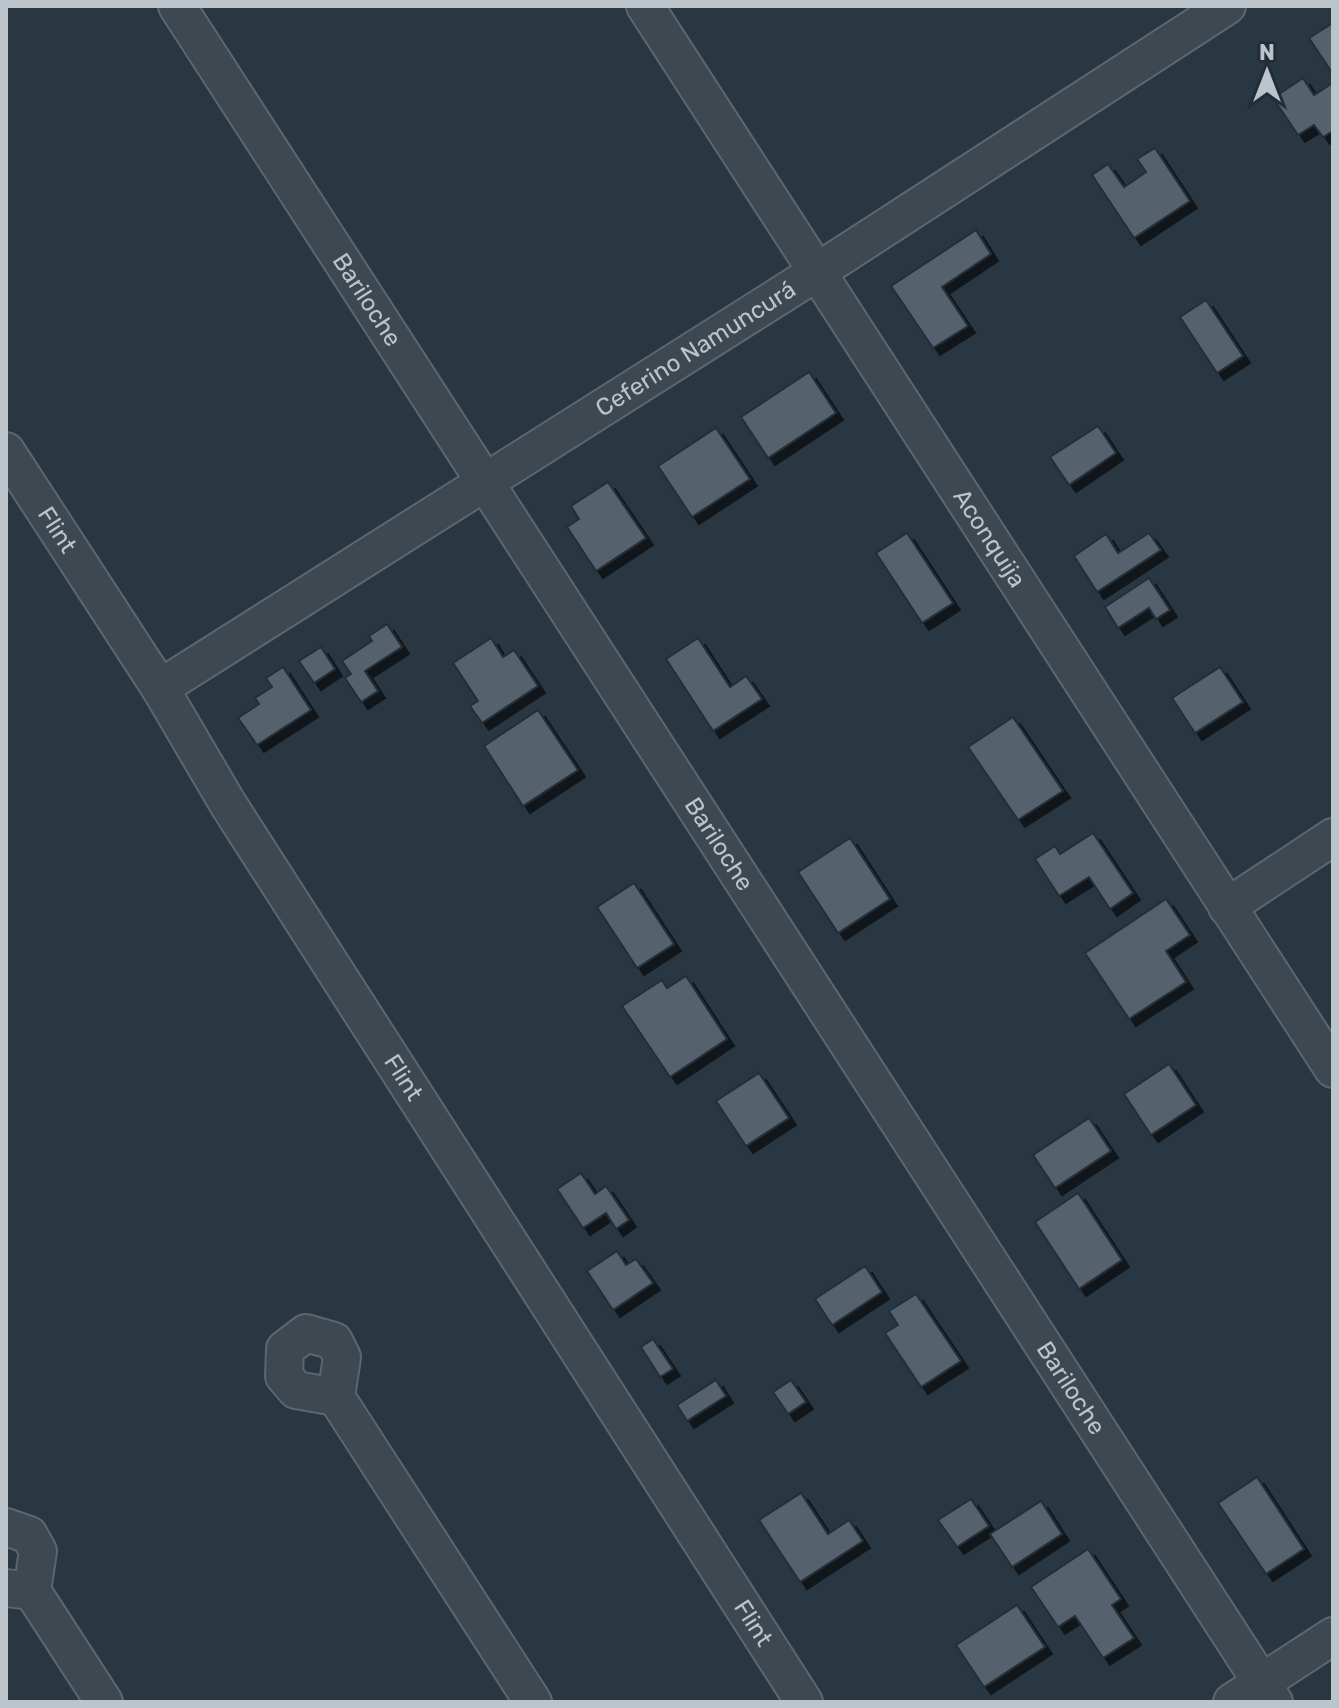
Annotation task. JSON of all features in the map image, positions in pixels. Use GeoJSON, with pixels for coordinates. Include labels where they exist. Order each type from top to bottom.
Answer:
{"type":"FeatureCollection","features":[{"type":"Feature","properties":{"kind":"street","name":"Bariloche"},"geometry":{"type":"LineString","coordinates":[[177,6],[488,483],[1256,1695]]}},
{"type":"Feature","properties":{"kind":"street","name":"Aconquija"},"geometry":{"type":"LineString","coordinates":[[645,6],[1333,1069]]}},
{"type":"Feature","properties":{"kind":"street","name":"Ceferino Namuncurá"},"geometry":{"type":"LineString","coordinates":[[160,688],[488,483],[1227,6]]}},
{"type":"Feature","properties":{"kind":"street","name":"Flint"},"geometry":{"type":"LineString","coordinates":[[6,451],[160,688],[228,804],[804,1702]]}},
{"type":"Feature","properties":{"kind":"street"},"geometry":{"type":"LineString","coordinates":[[1227,907],[1333,837]]}},
{"type":"Feature","properties":{"kind":"street"},"geometry":{"type":"LineString","coordinates":[[336,1397],[533,1702]]}},
{"type":"Feature","properties":{"kind":"street"},"geometry":{"type":"LineString","coordinates":[[6,1527],[29,1535],[38,1551],[19,1589],[104,1702]]}},
{"type":"Feature","properties":{"kind":"street"},"geometry":{"type":"LineString","coordinates":[[1256,1695],[1333,1636]]}},
{"type":"Feature","properties":{"kind":"building"},"geometry":{"type":"Polygon","coordinates":[[[1333,23],[1333,74],[1309,38],[1333,23]]]}},
{"type":"Feature","properties":{"kind":"building"},"geometry":{"type":"Polygon","coordinates":[[[1303,78],[1314,95],[1331,84],[1333,87],[1333,131],[1323,137],[1314,125],[1298,135],[1273,98],[1303,78]]]}},
{"type":"Feature","properties":{"kind":"building"},"geometry":{"type":"Polygon","coordinates":[[[1155,148],[1190,201],[1134,238],[1092,175],[1108,164],[1124,187],[1146,172],[1137,159],[1155,148]]]}},
{"type":"Feature","properties":{"kind":"building"},"geometry":{"type":"Polygon","coordinates":[[[976,230],[991,254],[942,287],[968,326],[933,348],[891,286],[976,230]]]}},
{"type":"Feature","properties":{"kind":"building"},"geometry":{"type":"Polygon","coordinates":[[[1206,300],[1243,356],[1217,373],[1180,317],[1206,300]]]}},
{"type":"Feature","properties":{"kind":"building"},"geometry":{"type":"Polygon","coordinates":[[[809,372],[836,413],[768,458],[741,417],[809,372]]]}},
{"type":"Feature","properties":{"kind":"building"},"geometry":{"type":"Polygon","coordinates":[[[1098,426],[1116,453],[1069,485],[1050,457],[1098,426]]]}},
{"type":"Feature","properties":{"kind":"building"},"geometry":{"type":"Polygon","coordinates":[[[716,428],[750,479],[692,517],[658,466],[716,428]]]}},
{"type":"Feature","properties":{"kind":"building"},"geometry":{"type":"Polygon","coordinates":[[[608,482],[646,538],[596,571],[567,527],[579,519],[571,506],[608,482]]]}},
{"type":"Feature","properties":{"kind":"building"},"geometry":{"type":"Polygon","coordinates":[[[907,533],[953,603],[922,623],[876,553],[907,533]]]}},
{"type":"Feature","properties":{"kind":"building"},"geometry":{"type":"Polygon","coordinates":[[[1149,533],[1161,550],[1097,592],[1074,556],[1106,534],[1118,553],[1149,533]]]}},
{"type":"Feature","properties":{"kind":"building"},"geometry":{"type":"Polygon","coordinates":[[[1149,578],[1170,610],[1156,619],[1149,608],[1118,628],[1105,607],[1149,578]]]}},
{"type":"Feature","properties":{"kind":"building"},"geometry":{"type":"Polygon","coordinates":[[[387,624],[402,647],[365,671],[378,691],[361,702],[345,678],[351,674],[342,661],[372,641],[369,636],[387,624]]]}},
{"type":"Feature","properties":{"kind":"building"},"geometry":{"type":"Polygon","coordinates":[[[491,638],[503,657],[514,650],[538,686],[482,723],[470,706],[478,701],[453,663],[491,638]]]}},
{"type":"Feature","properties":{"kind":"building"},"geometry":{"type":"Polygon","coordinates":[[[698,638],[730,687],[746,676],[762,699],[713,731],[666,659],[698,638]]]}},
{"type":"Feature","properties":{"kind":"building"},"geometry":{"type":"Polygon","coordinates":[[[321,647],[335,669],[314,683],[299,661],[321,647]]]}},
{"type":"Feature","properties":{"kind":"building"},"geometry":{"type":"Polygon","coordinates":[[[283,667],[311,710],[257,745],[238,718],[259,704],[255,698],[272,687],[266,678],[283,667]]]}},
{"type":"Feature","properties":{"kind":"building"},"geometry":{"type":"Polygon","coordinates":[[[1220,667],[1243,702],[1195,733],[1172,698],[1220,667]]]}},
{"type":"Feature","properties":{"kind":"building"},"geometry":{"type":"Polygon","coordinates":[[[538,710],[578,770],[523,806],[484,746],[538,710]]]}},
{"type":"Feature","properties":{"kind":"building"},"geometry":{"type":"Polygon","coordinates":[[[1013,717],[1063,791],[1018,820],[968,747],[1013,717]]]}},
{"type":"Feature","properties":{"kind":"building"},"geometry":{"type":"Polygon","coordinates":[[[1093,833],[1133,893],[1110,909],[1089,877],[1059,896],[1035,859],[1055,846],[1060,854],[1093,833]]]}},
{"type":"Feature","properties":{"kind":"building"},"geometry":{"type":"Polygon","coordinates":[[[850,838],[890,899],[838,933],[798,872],[850,838]]]}},
{"type":"Feature","properties":{"kind":"building"},"geometry":{"type":"Polygon","coordinates":[[[634,883],[674,944],[637,968],[597,907],[634,883]]]}},
{"type":"Feature","properties":{"kind":"building"},"geometry":{"type":"Polygon","coordinates":[[[1166,899],[1190,935],[1166,951],[1186,982],[1129,1019],[1085,953],[1166,899]]]}},
{"type":"Feature","properties":{"kind":"building"},"geometry":{"type":"Polygon","coordinates":[[[686,976],[727,1039],[670,1077],[622,1006],[662,980],[667,988],[686,976]]]}},
{"type":"Feature","properties":{"kind":"building"},"geometry":{"type":"Polygon","coordinates":[[[1169,1064],[1196,1105],[1151,1135],[1124,1094],[1169,1064]]]}},
{"type":"Feature","properties":{"kind":"building"},"geometry":{"type":"Polygon","coordinates":[[[759,1073],[789,1118],[746,1146],[716,1101],[759,1073]]]}},
{"type":"Feature","properties":{"kind":"building"},"geometry":{"type":"Polygon","coordinates":[[[1089,1118],[1111,1151],[1055,1188],[1033,1155],[1089,1118]]]}},
{"type":"Feature","properties":{"kind":"building"},"geometry":{"type":"Polygon","coordinates":[[[581,1173],[595,1194],[606,1186],[629,1220],[616,1229],[606,1213],[583,1228],[557,1189],[581,1173]]]}},
{"type":"Feature","properties":{"kind":"building"},"geometry":{"type":"Polygon","coordinates":[[[1078,1193],[1122,1260],[1079,1289],[1035,1222],[1078,1193]]]}},
{"type":"Feature","properties":{"kind":"building"},"geometry":{"type":"Polygon","coordinates":[[[617,1251],[626,1265],[636,1259],[653,1283],[613,1310],[587,1271],[617,1251]]]}},
{"type":"Feature","properties":{"kind":"building"},"geometry":{"type":"Polygon","coordinates":[[[865,1266],[882,1292],[832,1325],[815,1299],[865,1266]]]}},
{"type":"Feature","properties":{"kind":"building"},"geometry":{"type":"Polygon","coordinates":[[[916,1294],[961,1361],[921,1387],[885,1333],[898,1325],[889,1311],[916,1294]]]}},
{"type":"Feature","properties":{"kind":"building"},"geometry":{"type":"Polygon","coordinates":[[[653,1339],[673,1369],[660,1377],[641,1347],[653,1339]]]}},
{"type":"Feature","properties":{"kind":"building"},"geometry":{"type":"Polygon","coordinates":[[[716,1380],[726,1396],[687,1421],[677,1405],[716,1380]]]}},
{"type":"Feature","properties":{"kind":"building"},"geometry":{"type":"Polygon","coordinates":[[[791,1380],[806,1402],[788,1414],[773,1392],[791,1380]]]}},
{"type":"Feature","properties":{"kind":"building"},"geometry":{"type":"Polygon","coordinates":[[[1257,1477],[1304,1549],[1266,1574],[1218,1503],[1257,1477]]]}},
{"type":"Feature","properties":{"kind":"building"},"geometry":{"type":"Polygon","coordinates":[[[801,1493],[828,1534],[849,1520],[863,1541],[800,1582],[759,1520],[801,1493]]]}},
{"type":"Feature","properties":{"kind":"building"},"geometry":{"type":"Polygon","coordinates":[[[971,1499],[989,1526],[957,1547],[938,1520],[971,1499]]]}},
{"type":"Feature","properties":{"kind":"building"},"geometry":{"type":"Polygon","coordinates":[[[1041,1501],[1062,1534],[1012,1567],[990,1534],[1041,1501]]]}},
{"type":"Feature","properties":{"kind":"building"},"geometry":{"type":"Polygon","coordinates":[[[1088,1549],[1121,1599],[1112,1605],[1134,1638],[1103,1658],[1075,1616],[1058,1627],[1031,1587],[1088,1549]]]}},
{"type":"Feature","properties":{"kind":"building"},"geometry":{"type":"Polygon","coordinates":[[[1017,1605],[1045,1647],[984,1687],[956,1645],[1017,1605]]]}}]}
